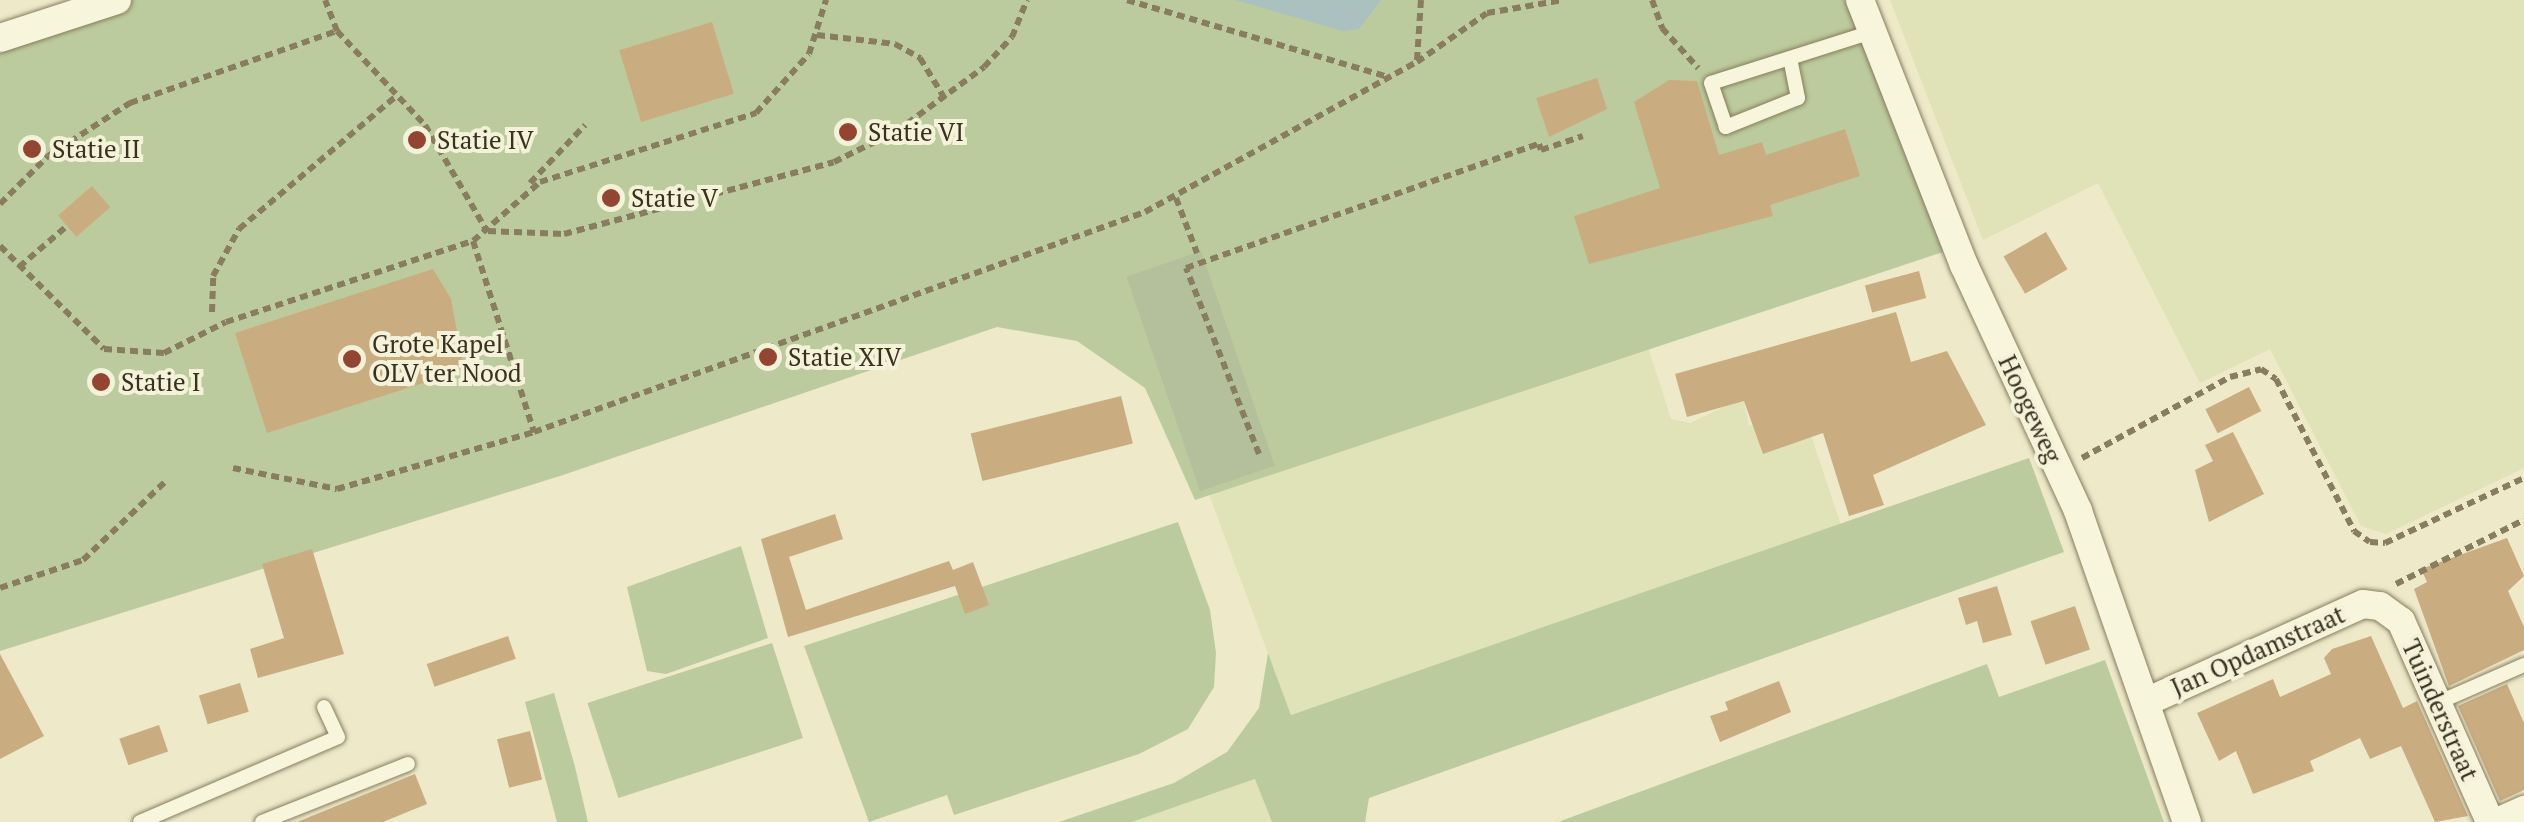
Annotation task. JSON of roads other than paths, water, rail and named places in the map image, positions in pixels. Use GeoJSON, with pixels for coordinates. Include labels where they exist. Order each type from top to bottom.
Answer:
{"type":"FeatureCollection","features":[{"type":"Feature","properties":{"kind":"street"},"geometry":{"type":"LineString","coordinates":[[0,38],[117,0]]}},
{"type":"Feature","properties":{"kind":"street","name":"Hoogeweg"},"geometry":{"type":"LineString","coordinates":[[1860,0],[1964,265],[2059,471],[2146,702],[2186,822]]}},
{"type":"Feature","properties":{"kind":"street","name":"Jan Opdamstraat"},"geometry":{"type":"LineString","coordinates":[[2146,702],[2363,604],[2380,606]]}},
{"type":"Feature","properties":{"kind":"street","name":"Tuinderstraat"},"geometry":{"type":"LineString","coordinates":[[2380,606],[2401,621],[2493,822]]}},
{"type":"Feature","properties":{"kind":"street"},"geometry":{"type":"LineString","coordinates":[[2493,822],[2524,810]]}},
{"type":"Feature","properties":{"kind":"lane"},"geometry":{"type":"LineString","coordinates":[[1790,58],[1801,88],[1779,111],[1726,127],[1711,83],[1872,32]]}},
{"type":"Feature","properties":{"kind":"lane"},"geometry":{"type":"LineString","coordinates":[[2437,703],[2524,664]]}},
{"type":"Feature","properties":{"kind":"lane"},"geometry":{"type":"LineString","coordinates":[[140,822],[338,737],[324,707]]}},
{"type":"Feature","properties":{"kind":"lane"},"geometry":{"type":"LineString","coordinates":[[262,822],[408,764]]}},
{"type":"Feature","properties":{"kind":"water"},"geometry":{"type":"Polygon","coordinates":[[[1235,0],[1381,0],[1359,29],[1343,31],[1235,0]]]}},
{"type":"Feature","properties":{"kind":"place","name":"Statie VI"},"geometry":{"type":"Point","coordinates":[848,132]}},
{"type":"Feature","properties":{"kind":"place","name":"Statie IV"},"geometry":{"type":"Point","coordinates":[417,140]}},
{"type":"Feature","properties":{"kind":"place","name":"Statie II"},"geometry":{"type":"Point","coordinates":[32,149]}},
{"type":"Feature","properties":{"kind":"place","name":"Statie V"},"geometry":{"type":"Point","coordinates":[611,198]}},
{"type":"Feature","properties":{"kind":"place","name":"Statie XIV"},"geometry":{"type":"Point","coordinates":[768,357]}},
{"type":"Feature","properties":{"kind":"place","name":"Grote Kapel OLV ter Nood"},"geometry":{"type":"Point","coordinates":[352,359]}},
{"type":"Feature","properties":{"kind":"place","name":"Statie I"},"geometry":{"type":"Point","coordinates":[101,382]}}]}
